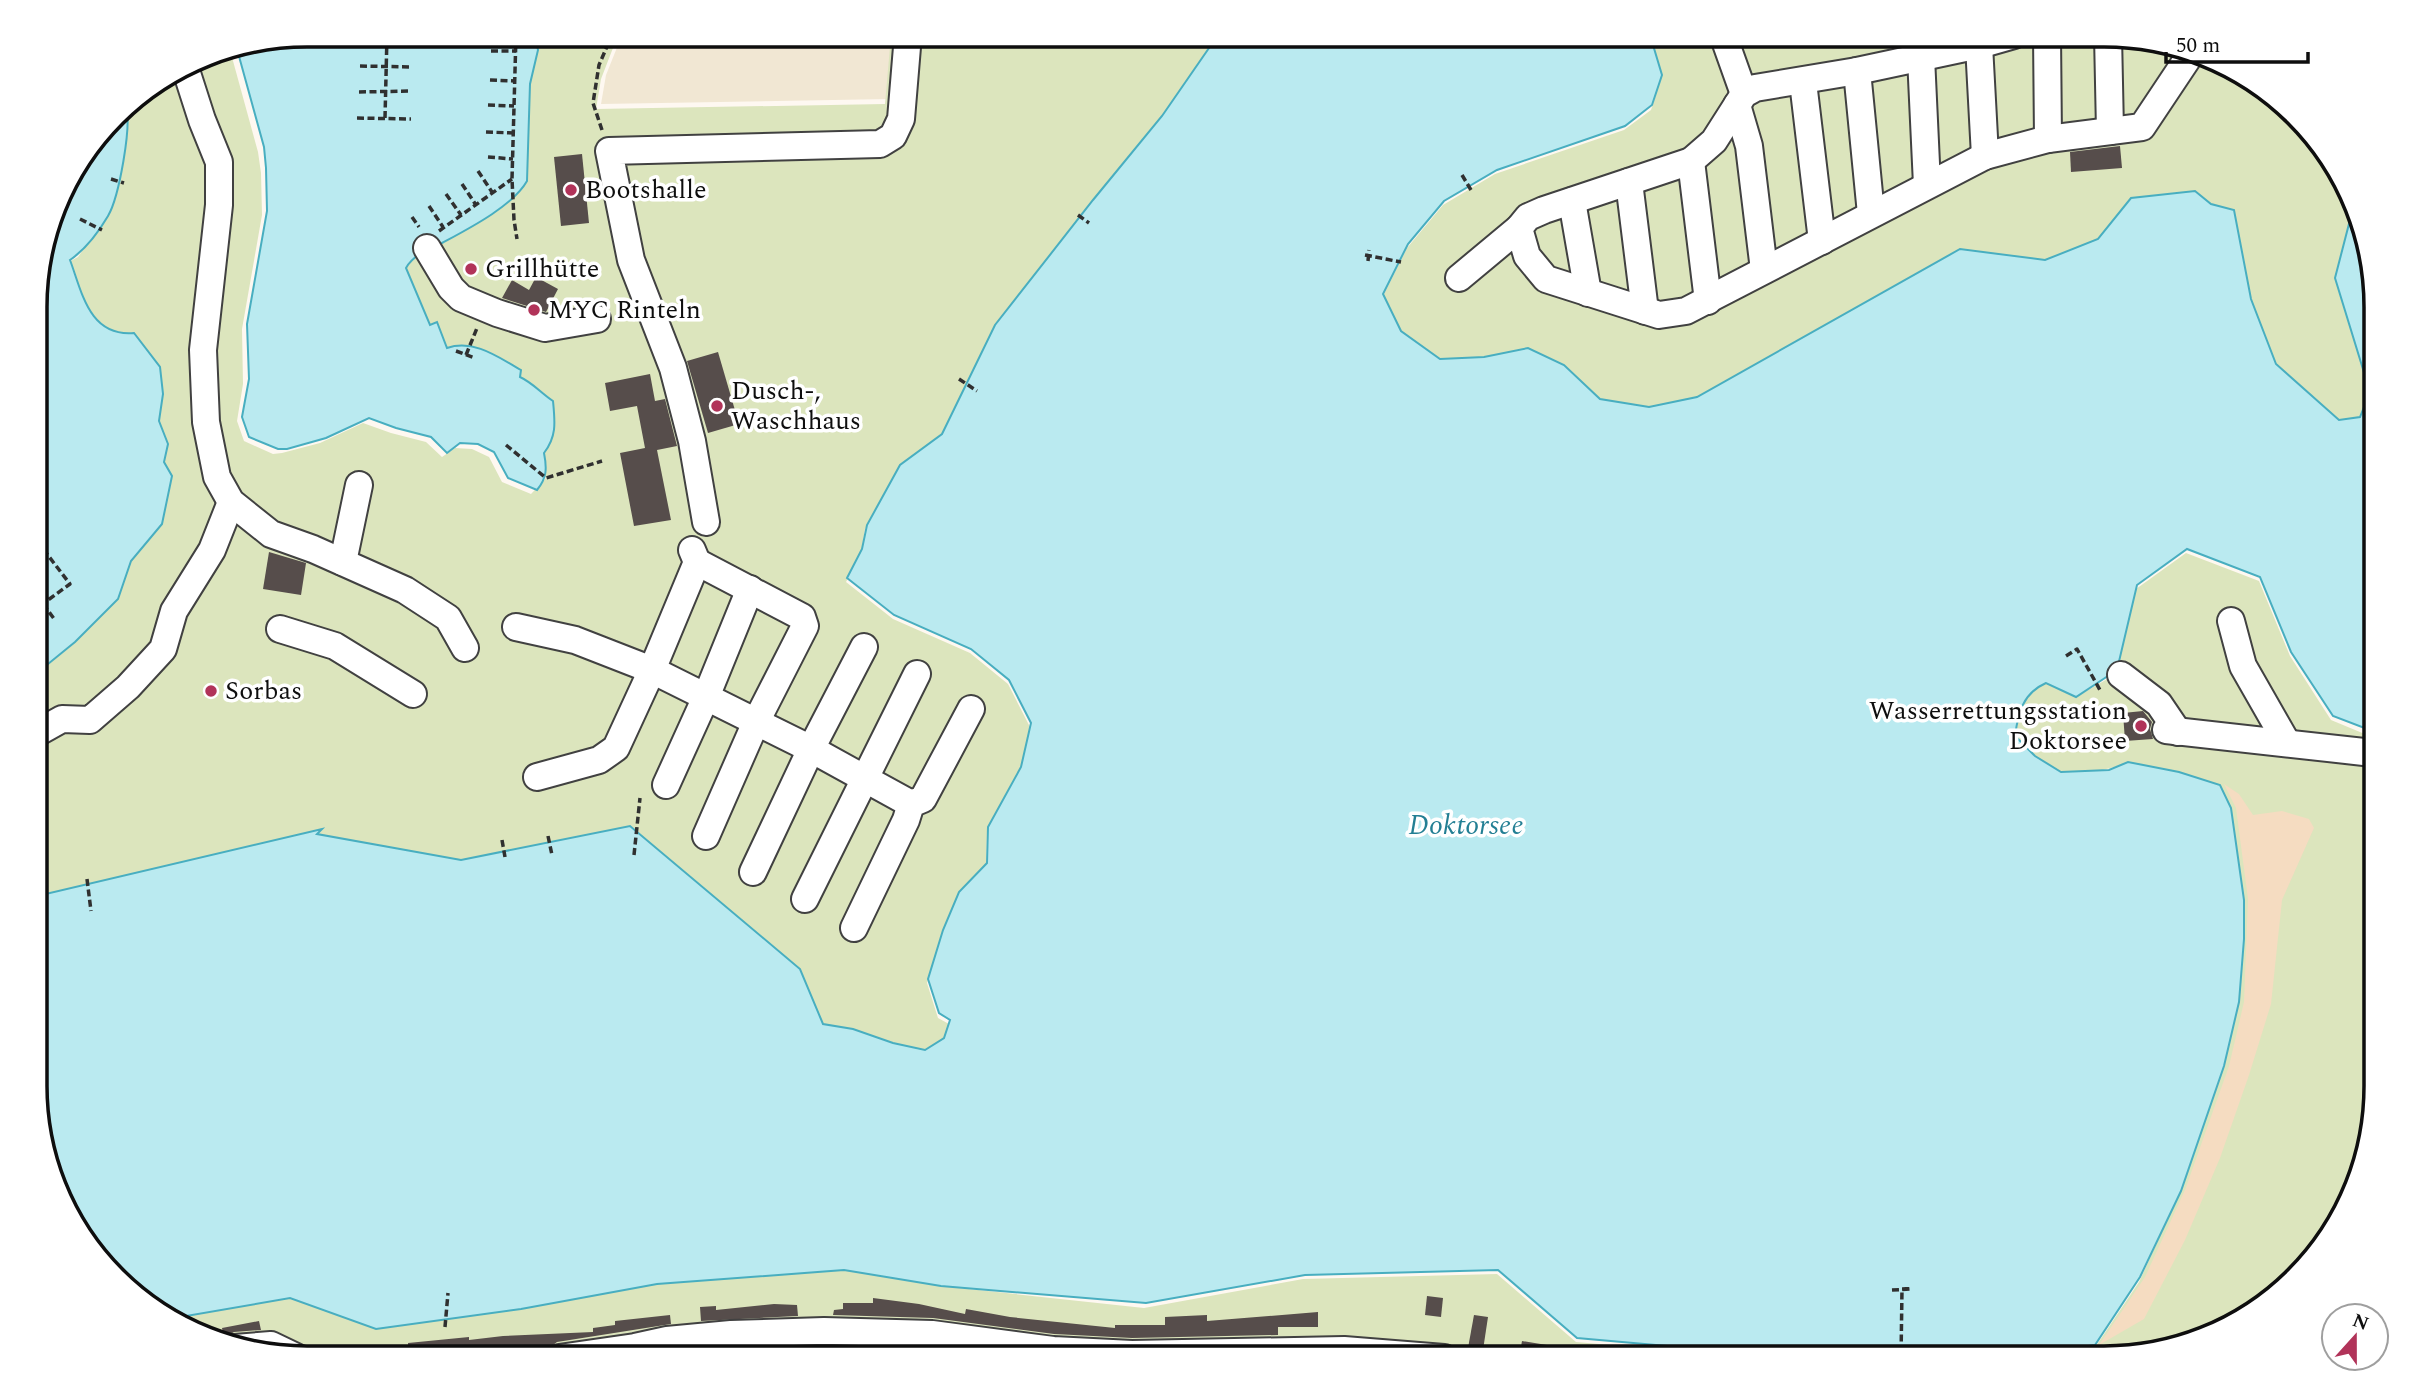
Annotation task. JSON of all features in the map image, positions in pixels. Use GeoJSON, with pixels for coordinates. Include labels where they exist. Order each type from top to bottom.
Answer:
{"type":"FeatureCollection","features":[{"type":"Feature","properties":{"kind":"lane"},"geometry":{"type":"LineString","coordinates":[[706,522],[692,440],[673,368],[631,260],[609,151],[880,144],[893,136],[901,119],[907,47]]}},
{"type":"Feature","properties":{"kind":"lane"},"geometry":{"type":"LineString","coordinates":[[1726,47],[1749,146],[1764,270]]}},
{"type":"Feature","properties":{"kind":"lane"},"geometry":{"type":"LineString","coordinates":[[1459,278],[1519,228],[1528,217],[1690,161],[1714,141],[1740,100],[1755,88],[1803,82],[1969,47]]}},
{"type":"Feature","properties":{"kind":"lane"},"geometry":{"type":"LineString","coordinates":[[1979,47],[1985,156]]}},
{"type":"Feature","properties":{"kind":"lane"},"geometry":{"type":"LineString","coordinates":[[2047,47],[2048,139]]}},
{"type":"Feature","properties":{"kind":"lane"},"geometry":{"type":"LineString","coordinates":[[2108,47],[2110,131]]}},
{"type":"Feature","properties":{"kind":"lane"},"geometry":{"type":"LineString","coordinates":[[1921,57],[1927,185]]}},
{"type":"Feature","properties":{"kind":"lane"},"geometry":{"type":"LineString","coordinates":[[1519,228],[1527,256],[1546,279],[1658,315],[1686,311],[1985,156],[2048,139],[2141,127],[2186,60]]}},
{"type":"Feature","properties":{"kind":"lane"},"geometry":{"type":"LineString","coordinates":[[1857,71],[1871,214]]}},
{"type":"Feature","properties":{"kind":"lane"},"geometry":{"type":"LineString","coordinates":[[188,76],[201,120],[219,162],[219,205],[203,350],[206,422],[217,477],[231,502],[271,534],[405,590],[448,618],[466,648]]}},
{"type":"Feature","properties":{"kind":"lane"},"geometry":{"type":"LineString","coordinates":[[1803,82],[1822,241]]}},
{"type":"Feature","properties":{"kind":"lane"},"geometry":{"type":"LineString","coordinates":[[1690,161],[1708,301]]}},
{"type":"Feature","properties":{"kind":"lane"},"geometry":{"type":"LineString","coordinates":[[1629,182],[1646,311]]}},
{"type":"Feature","properties":{"kind":"lane"},"geometry":{"type":"LineString","coordinates":[[1572,201],[1588,293]]}},
{"type":"Feature","properties":{"kind":"lane"},"geometry":{"type":"LineString","coordinates":[[427,236],[451,288],[461,298],[545,328],[597,319]]}},
{"type":"Feature","properties":{"kind":"lane"},"geometry":{"type":"LineString","coordinates":[[343,562],[359,485]]}},
{"type":"Feature","properties":{"kind":"lane"},"geometry":{"type":"LineString","coordinates":[[47,727],[62,719],[90,720],[128,687],[163,649],[174,611],[212,550],[231,502]]}},
{"type":"Feature","properties":{"kind":"lane"},"geometry":{"type":"LineString","coordinates":[[537,777],[599,760],[616,748],[652,670],[695,556],[802,617],[805,626],[756,722],[706,836]]}},
{"type":"Feature","properties":{"kind":"lane"},"geometry":{"type":"LineString","coordinates":[[666,785],[706,697],[750,589]]}},
{"type":"Feature","properties":{"kind":"lane"},"geometry":{"type":"LineString","coordinates":[[2231,621],[2243,666],[2287,743]]}},
{"type":"Feature","properties":{"kind":"lane"},"geometry":{"type":"LineString","coordinates":[[516,627],[575,640],[652,670],[811,749],[911,804]]}},
{"type":"Feature","properties":{"kind":"lane"},"geometry":{"type":"LineString","coordinates":[[280,629],[335,646],[413,694]]}},
{"type":"Feature","properties":{"kind":"lane"},"geometry":{"type":"LineString","coordinates":[[753,872],[863,647]]}},
{"type":"Feature","properties":{"kind":"lane"},"geometry":{"type":"LineString","coordinates":[[805,899],[917,674]]}},
{"type":"Feature","properties":{"kind":"lane"},"geometry":{"type":"LineString","coordinates":[[2121,675],[2159,704],[2172,731],[2364,752]]}},
{"type":"Feature","properties":{"kind":"lane"},"geometry":{"type":"LineString","coordinates":[[911,804],[923,799],[971,709]]}},
{"type":"Feature","properties":{"kind":"lane"},"geometry":{"type":"LineString","coordinates":[[854,928],[906,820],[911,804]]}},
{"type":"Feature","properties":{"kind":"lane"},"geometry":{"type":"LineString","coordinates":[[637,1346],[667,1340],[731,1334],[824,1331],[933,1334],[1023,1346]]}},
{"type":"Feature","properties":{"kind":"path"},"geometry":{"type":"LineString","coordinates":[[385,118],[386,47]]}},
{"type":"Feature","properties":{"kind":"path"},"geometry":{"type":"LineString","coordinates":[[516,47],[512,179],[517,239]]}},
{"type":"Feature","properties":{"kind":"path"},"geometry":{"type":"LineString","coordinates":[[607,47],[599,65],[593,103],[609,151]]}},
{"type":"Feature","properties":{"kind":"path"},"geometry":{"type":"LineString","coordinates":[[491,51],[516,51]]}},
{"type":"Feature","properties":{"kind":"path"},"geometry":{"type":"LineString","coordinates":[[359,65],[412,67]]}},
{"type":"Feature","properties":{"kind":"path"},"geometry":{"type":"LineString","coordinates":[[490,80],[515,81]]}},
{"type":"Feature","properties":{"kind":"path"},"geometry":{"type":"LineString","coordinates":[[359,92],[411,92]]}},
{"type":"Feature","properties":{"kind":"path"},"geometry":{"type":"LineString","coordinates":[[488,105],[514,106]]}},
{"type":"Feature","properties":{"kind":"path"},"geometry":{"type":"LineString","coordinates":[[358,118],[411,119]]}},
{"type":"Feature","properties":{"kind":"path"},"geometry":{"type":"LineString","coordinates":[[486,132],[514,133]]}},
{"type":"Feature","properties":{"kind":"path"},"geometry":{"type":"LineString","coordinates":[[488,157],[513,159]]}},
{"type":"Feature","properties":{"kind":"path"},"geometry":{"type":"LineString","coordinates":[[478,171],[493,193]]}},
{"type":"Feature","properties":{"kind":"path"},"geometry":{"type":"LineString","coordinates":[[1462,175],[1471,190]]}},
{"type":"Feature","properties":{"kind":"path"},"geometry":{"type":"LineString","coordinates":[[111,179],[124,183]]}},
{"type":"Feature","properties":{"kind":"path"},"geometry":{"type":"LineString","coordinates":[[412,217],[427,236],[512,179]]}},
{"type":"Feature","properties":{"kind":"path"},"geometry":{"type":"LineString","coordinates":[[462,184],[476,205]]}},
{"type":"Feature","properties":{"kind":"path"},"geometry":{"type":"LineString","coordinates":[[446,194],[461,215]]}},
{"type":"Feature","properties":{"kind":"path"},"geometry":{"type":"LineString","coordinates":[[429,206],[443,227]]}},
{"type":"Feature","properties":{"kind":"path"},"geometry":{"type":"LineString","coordinates":[[1078,215],[1089,223]]}},
{"type":"Feature","properties":{"kind":"path"},"geometry":{"type":"LineString","coordinates":[[80,219],[102,230]]}},
{"type":"Feature","properties":{"kind":"path"},"geometry":{"type":"LineString","coordinates":[[1367,261],[1369,250]]}},
{"type":"Feature","properties":{"kind":"path"},"geometry":{"type":"LineString","coordinates":[[1365,255],[1401,262]]}},
{"type":"Feature","properties":{"kind":"path"},"geometry":{"type":"LineString","coordinates":[[466,355],[478,325]]}},
{"type":"Feature","properties":{"kind":"path"},"geometry":{"type":"LineString","coordinates":[[456,351],[475,358]]}},
{"type":"Feature","properties":{"kind":"path"},"geometry":{"type":"LineString","coordinates":[[959,379],[977,391]]}},
{"type":"Feature","properties":{"kind":"path"},"geometry":{"type":"LineString","coordinates":[[506,445],[546,478],[602,461]]}},
{"type":"Feature","properties":{"kind":"path"},"geometry":{"type":"LineString","coordinates":[[47,554],[70,584],[47,601]]}},
{"type":"Feature","properties":{"kind":"path"},"geometry":{"type":"LineString","coordinates":[[47,608],[55,620]]}},
{"type":"Feature","properties":{"kind":"path"},"geometry":{"type":"LineString","coordinates":[[2066,656],[2077,649],[2100,690]]}},
{"type":"Feature","properties":{"kind":"path"},"geometry":{"type":"LineString","coordinates":[[634,855],[640,798]]}},
{"type":"Feature","properties":{"kind":"path"},"geometry":{"type":"LineString","coordinates":[[548,836],[552,855]]}},
{"type":"Feature","properties":{"kind":"path"},"geometry":{"type":"LineString","coordinates":[[502,840],[505,857]]}},
{"type":"Feature","properties":{"kind":"path"},"geometry":{"type":"LineString","coordinates":[[87,879],[91,911]]}},
{"type":"Feature","properties":{"kind":"path"},"geometry":{"type":"LineString","coordinates":[[1892,1290],[1902,1290],[1911,1289],[1902,1289],[1902,1290]]}},
{"type":"Feature","properties":{"kind":"path"},"geometry":{"type":"LineString","coordinates":[[1901,1346],[1902,1290]]}},
{"type":"Feature","properties":{"kind":"path"},"geometry":{"type":"LineString","coordinates":[[446,1327],[447,1293]]}},
{"type":"Feature","properties":{"kind":"shaded area"},"geometry":{"type":"Polygon","coordinates":[[[617,47],[895,47],[890,99],[601,104],[606,75],[617,47]]]}},
{"type":"Feature","properties":{"kind":"green space"},"geometry":{"type":"Polygon","coordinates":[[[528,47],[613,47],[601,79],[596,109],[885,104],[890,47],[1211,47],[941,438],[899,469],[865,529],[861,553],[846,582],[893,619],[970,653],[1008,684],[1030,727],[1020,771],[987,831],[986,867],[957,896],[942,934],[927,983],[938,1018],[949,1024],[943,1042],[924,1054],[821,1028],[459,863],[47,900],[47,665],[95,622],[115,339],[81,311],[65,264],[78,257],[105,218],[118,128],[149,101],[177,82],[232,58],[258,152],[261,173],[262,215],[242,329],[243,384],[237,421],[244,441],[273,454],[282,453],[320,443],[363,423],[426,442],[442,457],[455,448],[472,449],[489,457],[502,482],[531,494],[546,478],[442,352],[420,316],[406,268],[414,258],[463,231],[513,198],[528,47]]]}},
{"type":"Feature","properties":{"kind":"green space"},"geometry":{"type":"Polygon","coordinates":[[[1652,47],[2104,47],[2155,52],[2188,61],[2219,74],[2248,91],[2288,123],[2320,163],[2344,208],[2362,273],[2364,423],[2338,429],[2096,243],[1696,401],[1647,411],[1439,363],[1400,335],[1382,298],[1407,248],[1443,205],[1495,174],[1624,130],[1651,110],[1661,79],[1652,47]]]}},
{"type":"Feature","properties":{"kind":"green space"},"geometry":{"type":"Polygon","coordinates":[[[2186,553],[2259,581],[2290,656],[2331,720],[2364,734],[2364,1086],[2359,1137],[2344,1185],[2320,1230],[2288,1270],[2234,1311],[2188,1332],[2138,1344],[2096,1346],[2139,1282],[2179,1195],[2223,1070],[2238,1007],[2128,762],[2096,771],[2063,772],[2044,762],[2015,736],[2023,705],[2038,687],[2046,683],[2076,697],[2116,674],[2136,589],[2186,553]]]}},
{"type":"Feature","properties":{"kind":"green space"},"geometry":{"type":"Polygon","coordinates":[[[844,1270],[941,1286],[1144,1308],[1303,1279],[1497,1274],[1576,1342],[1622,1346],[307,1346],[256,1341],[223,1332],[186,1316],[290,1298],[376,1329],[521,1309],[657,1284],[844,1270]]]}},
{"type":"Feature","properties":{"kind":"sand"},"geometry":{"type":"Polygon","coordinates":[[[2224,784],[2239,794],[2253,815],[2282,811],[2309,819],[2314,828],[2282,900],[2271,1004],[2220,1158],[2185,1240],[2144,1319],[2099,1345],[2145,1277],[2185,1190],[2229,1066],[2244,1002],[2248,899],[2236,808],[2224,784]]]}},
{"type":"Feature","properties":{"kind":"water"},"geometry":{"type":"Polygon","coordinates":[[[307,47],[537,47],[530,84],[527,181],[501,208],[422,253],[406,268],[430,325],[437,322],[447,348],[467,346],[495,355],[521,370],[520,377],[553,401],[553,435],[544,453],[545,473],[537,490],[508,478],[494,452],[478,444],[460,443],[447,453],[431,437],[369,418],[326,438],[287,449],[278,449],[249,437],[242,417],[249,379],[247,324],[267,211],[264,147],[239,56],[273,49],[307,47]]]}},
{"type":"Feature","properties":{"kind":"water","name":"Doktorsee"},"geometry":{"type":"Polygon","coordinates":[[[1210,47],[1654,47],[1662,75],[1652,105],[1625,126],[1497,170],[1444,201],[1408,244],[1383,294],[1401,331],[1440,359],[1484,357],[1528,348],[1564,365],[1600,399],[1649,407],[1697,397],[1960,249],[2045,260],[2098,239],[2131,198],[2195,191],[2211,204],[2234,210],[2251,299],[2276,364],[2339,420],[2360,417],[2364,407],[2364,728],[2333,716],[2291,652],[2260,577],[2187,549],[2137,585],[2117,670],[2076,697],[2046,683],[2032,692],[2023,705],[2015,736],[2035,756],[2061,772],[2109,770],[2128,762],[2179,772],[2220,785],[2231,808],[2244,900],[2239,1002],[2224,1066],[2181,1191],[2140,1277],[2095,1345],[1667,1346],[1577,1338],[1498,1270],[1305,1275],[1146,1303],[941,1286],[844,1270],[657,1284],[521,1309],[376,1329],[290,1298],[186,1316],[149,1292],[123,1270],[82,1216],[61,1170],[52,1137],[47,1086],[47,894],[322,829],[317,834],[461,860],[630,826],[800,969],[823,1024],[853,1029],[893,1043],[925,1050],[944,1038],[950,1020],[939,1013],[928,979],[943,930],[959,892],[987,863],[988,827],[1021,767],[1031,723],[1009,680],[971,649],[894,615],[847,578],[862,549],[867,525],[900,465],[942,434],[995,325],[1162,116],[1210,47]]]}},
{"type":"Feature","properties":{"kind":"water"},"geometry":{"type":"Polygon","coordinates":[[[127,120],[126,144],[112,207],[91,240],[70,260],[84,298],[97,320],[107,328],[134,333],[160,367],[163,394],[159,421],[168,444],[164,462],[172,476],[162,524],[131,561],[118,599],[75,642],[47,665],[49,273],[61,223],[74,192],[101,149],[127,120]]]}},
{"type":"Feature","properties":{"kind":"water","name":"Doktorsee"},"geometry":{"type":"Polygon","coordinates":[[[2350,222],[2362,273],[2364,372],[2335,278],[2350,222]]]}},
{"type":"Feature","properties":{"kind":"building"},"geometry":{"type":"Polygon","coordinates":[[[2120,146],[2122,168],[2071,172],[2070,152],[2120,146]]]}},
{"type":"Feature","properties":{"kind":"building","name":"Bootshalle"},"geometry":{"type":"Polygon","coordinates":[[[582,154],[589,223],[561,226],[554,157],[582,154]]]}},
{"type":"Feature","properties":{"kind":"building","name":"MYC Rinteln"},"geometry":{"type":"Polygon","coordinates":[[[536,277],[558,289],[546,312],[502,298],[512,280],[529,290],[536,277]]]}},
{"type":"Feature","properties":{"kind":"building","name":"Dusch-, Waschhaus"},"geometry":{"type":"Polygon","coordinates":[[[718,352],[739,424],[708,433],[687,361],[718,352]]]}},
{"type":"Feature","properties":{"kind":"building"},"geometry":{"type":"Polygon","coordinates":[[[650,374],[655,401],[665,399],[677,446],[657,450],[671,520],[634,526],[620,453],[645,448],[637,406],[610,411],[605,383],[650,374]]]}},
{"type":"Feature","properties":{"kind":"building"},"geometry":{"type":"Polygon","coordinates":[[[269,552],[306,563],[301,595],[263,589],[269,552]]]}},
{"type":"Feature","properties":{"kind":"building","name":"Wasserrettungsstation Doktorsee"},"geometry":{"type":"Polygon","coordinates":[[[2143,711],[2152,722],[2150,729],[2153,739],[2125,741],[2123,713],[2143,711]]]}},
{"type":"Feature","properties":{"kind":"building"},"geometry":{"type":"Polygon","coordinates":[[[1427,1296],[1443,1298],[1441,1317],[1425,1315],[1427,1296]]]}},
{"type":"Feature","properties":{"kind":"building"},"geometry":{"type":"Polygon","coordinates":[[[873,1298],[965,1314],[966,1309],[1010,1317],[1115,1328],[1115,1325],[1165,1325],[1165,1317],[1207,1315],[1207,1321],[1318,1312],[1318,1327],[1278,1327],[1278,1335],[1132,1338],[1054,1334],[933,1318],[833,1315],[834,1310],[843,1309],[843,1303],[873,1303],[873,1298]]]}},
{"type":"Feature","properties":{"kind":"building"},"geometry":{"type":"Polygon","coordinates":[[[774,1304],[797,1305],[798,1316],[701,1321],[700,1307],[716,1306],[716,1310],[774,1304]]]}},
{"type":"Feature","properties":{"kind":"building"},"geometry":{"type":"Polygon","coordinates":[[[670,1315],[671,1324],[557,1342],[552,1346],[408,1346],[408,1343],[469,1337],[469,1340],[593,1332],[593,1328],[615,1325],[615,1321],[670,1315]]]}},
{"type":"Feature","properties":{"kind":"building"},"geometry":{"type":"Polygon","coordinates":[[[1474,1315],[1488,1317],[1484,1346],[1468,1346],[1474,1315]]]}},
{"type":"Feature","properties":{"kind":"building"},"geometry":{"type":"Polygon","coordinates":[[[259,1321],[261,1330],[230,1334],[223,1332],[222,1328],[259,1321]]]}},
{"type":"Feature","properties":{"kind":"building"},"geometry":{"type":"Polygon","coordinates":[[[1522,1341],[1553,1346],[1521,1346],[1522,1341]]]}},
{"type":"Feature","properties":{"kind":"place","name":"Bootshalle"},"geometry":{"type":"Point","coordinates":[571,190]}},
{"type":"Feature","properties":{"kind":"place","name":"Grillhütte"},"geometry":{"type":"Point","coordinates":[471,269]}},
{"type":"Feature","properties":{"kind":"place","name":"MYC Rinteln"},"geometry":{"type":"Point","coordinates":[534,310]}},
{"type":"Feature","properties":{"kind":"place","name":"Dusch-, Waschhaus"},"geometry":{"type":"Point","coordinates":[717,406]}},
{"type":"Feature","properties":{"kind":"place","name":"Sorbas"},"geometry":{"type":"Point","coordinates":[211,691]}},
{"type":"Feature","properties":{"kind":"place","name":"Wasserrettungsstation Doktorsee"},"geometry":{"type":"Point","coordinates":[2141,726]}}]}
